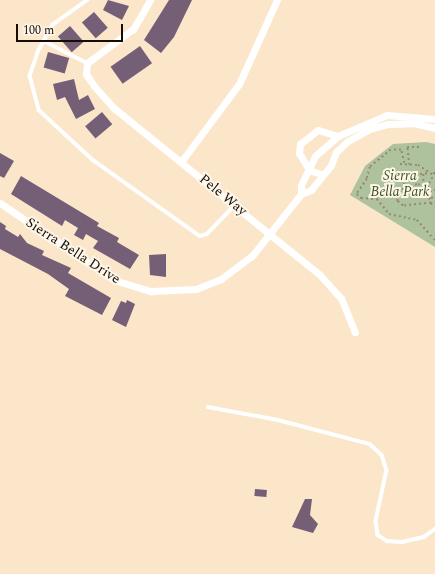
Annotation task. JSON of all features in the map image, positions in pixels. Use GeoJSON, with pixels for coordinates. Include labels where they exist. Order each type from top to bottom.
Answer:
{"type":"FeatureCollection","features":[{"type":"Feature","properties":{"kind":"street"},"geometry":{"type":"LineString","coordinates":[[87,64],[133,29],[150,0]]}},
{"type":"Feature","properties":{"kind":"street"},"geometry":{"type":"LineString","coordinates":[[181,162],[239,84],[277,0]]}},
{"type":"Feature","properties":{"kind":"street","name":"Pele Way"},"geometry":{"type":"LineString","coordinates":[[87,64],[86,74],[94,86],[115,109],[270,233],[341,298],[355,332]]}},
{"type":"Feature","properties":{"kind":"street","name":"Sierra Bella Drive"},"geometry":{"type":"LineString","coordinates":[[0,203],[114,280],[151,291],[196,289],[221,279],[252,256],[301,194],[315,156],[338,136],[387,115],[435,119]]}},
{"type":"Feature","properties":{"kind":"street","name":"Sierra Bella Drive"},"geometry":{"type":"LineString","coordinates":[[301,194],[311,190],[321,174],[331,165],[336,152],[370,129],[413,123],[435,128]]}},
{"type":"Feature","properties":{"kind":"street"},"geometry":{"type":"LineString","coordinates":[[321,174],[309,170],[299,153],[300,144],[307,135],[318,130],[338,136]]}},
{"type":"Feature","properties":{"kind":"lane"},"geometry":{"type":"LineString","coordinates":[[88,0],[63,15],[44,41],[34,60],[31,88],[39,110],[62,134],[200,236],[207,234],[235,205]]}},
{"type":"Feature","properties":{"kind":"lane"},"geometry":{"type":"LineString","coordinates":[[44,41],[87,64]]}},
{"type":"Feature","properties":{"kind":"lane"},"geometry":{"type":"LineString","coordinates":[[208,407],[278,420],[370,444],[382,455],[387,470],[376,521],[378,535],[387,541],[402,542],[424,537],[435,529]]}},
{"type":"Feature","properties":{"kind":"path"},"geometry":{"type":"LineString","coordinates":[[409,165],[407,147],[421,148]]}},
{"type":"Feature","properties":{"kind":"path"},"geometry":{"type":"LineString","coordinates":[[404,163],[401,150],[391,150],[370,167],[367,179],[356,194],[361,198],[377,200],[389,214],[417,220],[435,240]]}},
{"type":"Feature","properties":{"kind":"path"},"geometry":{"type":"LineString","coordinates":[[400,164],[404,163],[435,176]]}},
{"type":"Feature","properties":{"kind":"path"},"geometry":{"type":"LineString","coordinates":[[427,188],[432,174],[435,171]]}},
{"type":"Feature","properties":{"kind":"path"},"geometry":{"type":"LineString","coordinates":[[423,186],[422,174],[432,174]]}},
{"type":"Feature","properties":{"kind":"path"},"geometry":{"type":"LineString","coordinates":[[397,176],[407,186]]}},
{"type":"Feature","properties":{"kind":"path"},"geometry":{"type":"LineString","coordinates":[[431,203],[400,204],[398,193],[407,186],[423,186],[427,188],[430,193],[431,203],[434,207]]}},
{"type":"Feature","properties":{"kind":"path"},"geometry":{"type":"LineString","coordinates":[[430,193],[435,190]]}},
{"type":"Feature","properties":{"kind":"path"},"geometry":{"type":"LineString","coordinates":[[431,198],[435,197]]}},
{"type":"Feature","properties":{"kind":"green space","name":"Sierra Bella Park"},"geometry":{"type":"Polygon","coordinates":[[[426,142],[435,144],[435,247],[350,195],[365,166],[393,144],[426,142]]]}},
{"type":"Feature","properties":{"kind":"building"},"geometry":{"type":"Polygon","coordinates":[[[108,0],[129,6],[122,20],[103,10],[108,0]]]}},
{"type":"Feature","properties":{"kind":"building"},"geometry":{"type":"Polygon","coordinates":[[[169,0],[192,0],[174,37],[161,53],[144,40],[169,0]]]}},
{"type":"Feature","properties":{"kind":"building"},"geometry":{"type":"Polygon","coordinates":[[[94,12],[108,28],[96,38],[82,22],[94,12]]]}},
{"type":"Feature","properties":{"kind":"building"},"geometry":{"type":"Polygon","coordinates":[[[70,26],[84,42],[72,52],[58,36],[70,26]]]}},
{"type":"Feature","properties":{"kind":"building"},"geometry":{"type":"Polygon","coordinates":[[[140,46],[152,63],[123,84],[111,67],[140,46]]]}},
{"type":"Feature","properties":{"kind":"building"},"geometry":{"type":"Polygon","coordinates":[[[48,52],[69,58],[65,73],[44,67],[48,52]]]}},
{"type":"Feature","properties":{"kind":"building"},"geometry":{"type":"Polygon","coordinates":[[[74,79],[79,100],[88,95],[95,109],[76,119],[65,97],[57,100],[53,84],[74,79]]]}},
{"type":"Feature","properties":{"kind":"building"},"geometry":{"type":"Polygon","coordinates":[[[102,112],[112,124],[95,138],[85,126],[102,112]]]}},
{"type":"Feature","properties":{"kind":"building"},"geometry":{"type":"Polygon","coordinates":[[[0,153],[14,161],[4,178],[0,176],[0,153]]]}},
{"type":"Feature","properties":{"kind":"building"},"geometry":{"type":"Polygon","coordinates":[[[21,176],[99,223],[97,226],[119,238],[117,242],[139,255],[130,269],[93,248],[98,241],[86,234],[83,240],[74,235],[78,228],[65,220],[62,226],[11,194],[21,176]]]}},
{"type":"Feature","properties":{"kind":"building"},"geometry":{"type":"Polygon","coordinates":[[[0,222],[6,226],[5,229],[18,237],[20,234],[27,243],[44,251],[42,255],[71,268],[68,273],[111,298],[102,315],[65,296],[69,289],[48,274],[0,249],[0,222]]]}},
{"type":"Feature","properties":{"kind":"building"},"geometry":{"type":"Polygon","coordinates":[[[166,254],[166,277],[150,275],[149,255],[166,254]]]}},
{"type":"Feature","properties":{"kind":"building"},"geometry":{"type":"Polygon","coordinates":[[[127,300],[135,304],[126,327],[112,320],[121,301],[126,303],[127,300]]]}},
{"type":"Feature","properties":{"kind":"building"},"geometry":{"type":"Polygon","coordinates":[[[255,489],[267,490],[266,497],[254,496],[255,489]]]}},
{"type":"Feature","properties":{"kind":"building"},"geometry":{"type":"Polygon","coordinates":[[[305,499],[312,499],[310,515],[318,524],[313,533],[292,527],[305,499]]]}}]}
